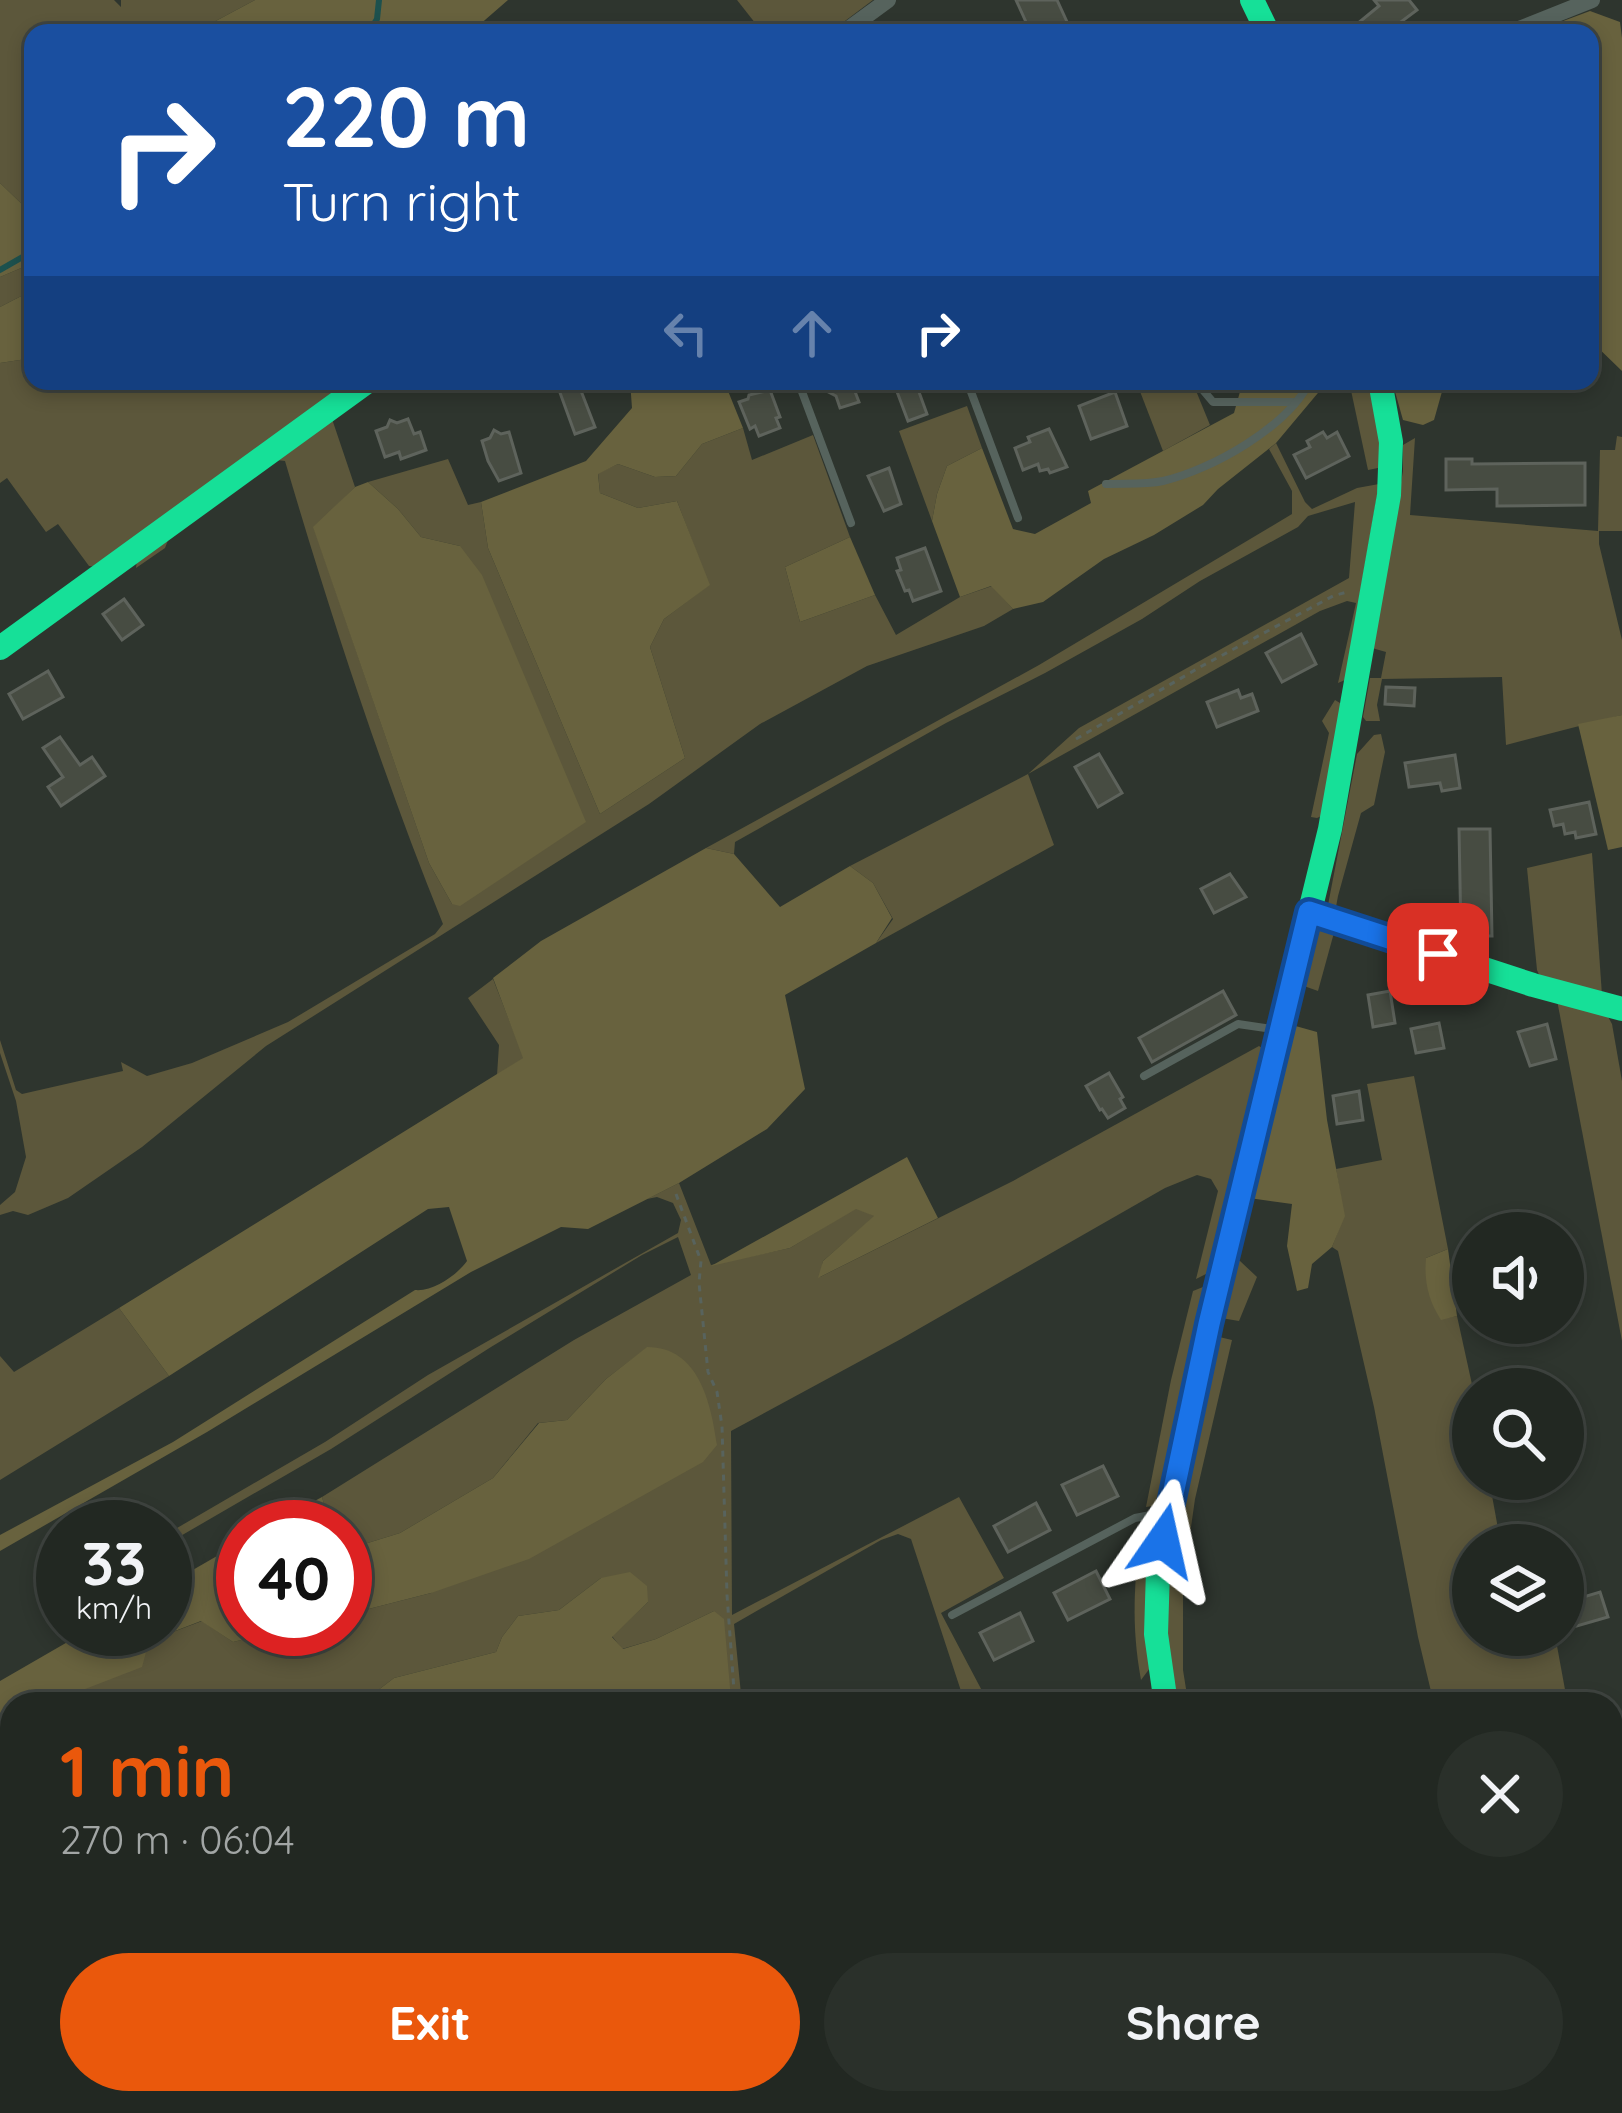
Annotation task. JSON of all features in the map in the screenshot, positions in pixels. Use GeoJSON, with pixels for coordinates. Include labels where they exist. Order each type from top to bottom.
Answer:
{"type":"FeatureCollection","features":[{"type":"Feature","properties":{"kind":"street"},"geometry":{"type":"LineString","coordinates":[[855,24],[888,0]]}},
{"type":"Feature","properties":{"kind":"street"},"geometry":{"type":"LineString","coordinates":[[1532,24],[1592,0]]}},
{"type":"Feature","properties":{"kind":"street"},"geometry":{"type":"LineString","coordinates":[[0,648],[356,390]]}},
{"type":"Feature","properties":{"kind":"street"},"geometry":{"type":"LineString","coordinates":[[1164,1692],[1156,1634],[1168,1512],[1330,829],[1389,495],[1391,442],[1382,390]]}},
{"type":"Feature","properties":{"kind":"street"},"geometry":{"type":"LineString","coordinates":[[1309,912],[1622,1009]]}},
{"type":"Feature","properties":{"kind":"lane"},"geometry":{"type":"LineString","coordinates":[[801,390],[851,523]]}},
{"type":"Feature","properties":{"kind":"lane"},"geometry":{"type":"LineString","coordinates":[[970,390],[1018,518]]}},
{"type":"Feature","properties":{"kind":"lane"},"geometry":{"type":"LineString","coordinates":[[1203,390],[1214,402],[1296,402]]}},
{"type":"Feature","properties":{"kind":"lane"},"geometry":{"type":"LineString","coordinates":[[1106,484],[1157,482],[1197,471],[1282,416],[1304,390]]}},
{"type":"Feature","properties":{"kind":"lane"},"geometry":{"type":"LineString","coordinates":[[1144,1076],[1238,1024],[1280,1030]]}},
{"type":"Feature","properties":{"kind":"lane"},"geometry":{"type":"LineString","coordinates":[[952,1615],[1135,1518],[1168,1512]]}},
{"type":"Feature","properties":{"kind":"path"},"geometry":{"type":"LineString","coordinates":[[1076,740],[1333,596],[1372,595]]}},
{"type":"Feature","properties":{"kind":"path"},"geometry":{"type":"LineString","coordinates":[[676,1194],[701,1261],[708,1372],[717,1392],[722,1426],[734,1692]]}},
{"type":"Feature","properties":{"kind":"shaded area"},"geometry":{"type":"Polygon","coordinates":[[[0,0],[114,0],[121,7],[121,0],[255,0],[206,24],[24,24],[24,206],[0,183],[0,0]]]}},
{"type":"Feature","properties":{"kind":"shaded area"},"geometry":{"type":"Polygon","coordinates":[[[255,0],[508,0],[480,24],[206,24],[255,0]]]}},
{"type":"Feature","properties":{"kind":"shaded area"},"geometry":{"type":"Polygon","coordinates":[[[737,0],[873,0],[841,24],[756,24],[737,0]]]}},
{"type":"Feature","properties":{"kind":"shaded area"},"geometry":{"type":"Polygon","coordinates":[[[1590,11],[1620,22],[1622,371],[1599,349],[1599,24],[1555,24],[1590,11]]]}},
{"type":"Feature","properties":{"kind":"shaded area"},"geometry":{"type":"Polygon","coordinates":[[[0,183],[24,206],[24,267],[0,277],[0,183]]]}},
{"type":"Feature","properties":{"kind":"shaded area"},"geometry":{"type":"Polygon","coordinates":[[[24,267],[24,295],[0,307],[0,277],[24,267]]]}},
{"type":"Feature","properties":{"kind":"shaded area"},"geometry":{"type":"Polygon","coordinates":[[[24,295],[24,359],[0,363],[0,307],[24,295]]]}},
{"type":"Feature","properties":{"kind":"shaded area"},"geometry":{"type":"Polygon","coordinates":[[[24,359],[24,390],[345,390],[99,567],[89,566],[58,524],[46,532],[7,478],[0,483],[0,363],[24,359]]]}},
{"type":"Feature","properties":{"kind":"shaded area"},"geometry":{"type":"Polygon","coordinates":[[[631,390],[728,390],[743,428],[702,444],[676,476],[655,477],[618,464],[598,474],[600,493],[638,508],[677,501],[710,585],[664,619],[650,647],[685,758],[600,814],[488,548],[481,502],[586,461],[632,408],[631,390]]]}},
{"type":"Feature","properties":{"kind":"shaded area"},"geometry":{"type":"Polygon","coordinates":[[[1139,390],[1196,390],[1210,425],[1163,451],[1139,390]]]}},
{"type":"Feature","properties":{"kind":"shaded area"},"geometry":{"type":"Polygon","coordinates":[[[1240,390],[1320,390],[1276,443],[1203,505],[1104,559],[1043,602],[1013,609],[991,586],[960,597],[932,521],[947,466],[982,448],[1013,529],[1035,534],[1091,503],[1088,491],[1234,413],[1240,390]]]}},
{"type":"Feature","properties":{"kind":"shaded area"},"geometry":{"type":"Polygon","coordinates":[[[1351,390],[1371,390],[1383,463],[1368,470],[1351,390]]]}},
{"type":"Feature","properties":{"kind":"shaded area"},"geometry":{"type":"Polygon","coordinates":[[[1395,390],[1442,390],[1434,420],[1423,425],[1403,420],[1395,390]]]}},
{"type":"Feature","properties":{"kind":"shaded area"},"geometry":{"type":"Polygon","coordinates":[[[967,406],[982,448],[947,466],[932,521],[899,431],[967,406]]]}},
{"type":"Feature","properties":{"kind":"shaded area"},"geometry":{"type":"Polygon","coordinates":[[[331,416],[355,487],[314,528],[429,863],[452,904],[460,546],[421,537],[368,482],[448,459],[468,505],[481,502],[488,548],[600,814],[685,758],[650,647],[664,619],[709,585],[677,501],[638,508],[600,493],[598,473],[618,464],[655,477],[676,476],[702,444],[743,428],[752,460],[813,435],[850,537],[785,567],[800,622],[875,595],[896,635],[960,597],[992,586],[1013,609],[984,626],[867,666],[760,724],[649,804],[266,1046],[142,1147],[68,1198],[28,1215],[13,1211],[0,1215],[0,1205],[15,1192],[26,1157],[0,1040],[16,1090],[22,1094],[123,1071],[121,1062],[147,1076],[192,1063],[288,1022],[435,934],[443,924],[358,694],[285,461],[276,460],[170,535],[165,548],[136,568],[137,559],[331,416]]]}},
{"type":"Feature","properties":{"kind":"shaded area"},"geometry":{"type":"Polygon","coordinates":[[[1617,436],[1622,437],[1622,531],[1599,531],[1599,544],[1622,640],[1622,715],[1506,745],[1502,677],[1382,679],[1377,705],[1380,721],[1366,721],[1370,678],[1381,678],[1386,652],[1372,648],[1403,471],[1403,445],[1415,438],[1410,515],[1598,531],[1600,450],[1615,450],[1617,436]]]}},
{"type":"Feature","properties":{"kind":"shaded area"},"geometry":{"type":"Polygon","coordinates":[[[1276,443],[1312,509],[1357,488],[1379,484],[1345,680],[1338,683],[1356,603],[1347,601],[1320,611],[1028,774],[1079,728],[1349,578],[1355,502],[1308,516],[1298,527],[1142,619],[735,842],[734,854],[706,848],[1039,665],[1292,514],[1292,491],[1269,449],[1276,443]]]}},
{"type":"Feature","properties":{"kind":"shaded area"},"geometry":{"type":"Polygon","coordinates":[[[368,482],[421,537],[460,546],[482,575],[586,822],[460,906],[452,904],[429,863],[313,527],[355,487],[368,482]]]}},
{"type":"Feature","properties":{"kind":"shaded area"},"geometry":{"type":"Polygon","coordinates":[[[850,537],[875,595],[800,622],[785,567],[850,537]]]}},
{"type":"Feature","properties":{"kind":"shaded area"},"geometry":{"type":"Polygon","coordinates":[[[1335,700],[1345,706],[1326,814],[1311,817],[1329,733],[1322,721],[1335,700]]]}},
{"type":"Feature","properties":{"kind":"shaded area"},"geometry":{"type":"Polygon","coordinates":[[[1622,715],[1622,847],[1608,850],[1578,724],[1622,715]]]}},
{"type":"Feature","properties":{"kind":"shaded area"},"geometry":{"type":"Polygon","coordinates":[[[1381,734],[1385,752],[1374,805],[1361,813],[1338,896],[1336,907],[1346,916],[1328,905],[1357,754],[1374,735],[1381,734]]]}},
{"type":"Feature","properties":{"kind":"shaded area"},"geometry":{"type":"Polygon","coordinates":[[[1028,774],[1054,845],[876,943],[893,919],[873,883],[850,866],[1028,774]]]}},
{"type":"Feature","properties":{"kind":"shaded area"},"geometry":{"type":"Polygon","coordinates":[[[706,848],[734,854],[780,907],[850,866],[873,883],[892,918],[876,943],[785,995],[805,1089],[767,1129],[679,1183],[588,1229],[561,1227],[471,1272],[89,1500],[65,1500],[173,1442],[415,1290],[437,1285],[463,1266],[467,1261],[449,1207],[428,1209],[169,1376],[119,1308],[523,1058],[493,978],[541,941],[706,848]]]}},
{"type":"Feature","properties":{"kind":"shaded area"},"geometry":{"type":"Polygon","coordinates":[[[1592,853],[1602,995],[1541,979],[1527,868],[1592,853]]]}},
{"type":"Feature","properties":{"kind":"shaded area"},"geometry":{"type":"Polygon","coordinates":[[[1323,926],[1335,929],[1318,991],[1303,983],[1316,930],[1323,926]]]}},
{"type":"Feature","properties":{"kind":"shaded area"},"geometry":{"type":"Polygon","coordinates":[[[493,979],[524,1058],[497,1075],[499,1045],[468,998],[493,979]]]}},
{"type":"Feature","properties":{"kind":"shaded area"},"geometry":{"type":"Polygon","coordinates":[[[1557,1000],[1606,1013],[1612,1024],[1622,1081],[1622,1341],[1557,1000]]]}},
{"type":"Feature","properties":{"kind":"shaded area"},"geometry":{"type":"Polygon","coordinates":[[[1292,1025],[1317,1032],[1345,1216],[1332,1247],[1312,1264],[1308,1288],[1297,1291],[1287,1246],[1292,1204],[1249,1198],[1292,1025]]]}},
{"type":"Feature","properties":{"kind":"shaded area"},"geometry":{"type":"Polygon","coordinates":[[[1259,1046],[1265,1050],[1210,1272],[1196,1279],[1218,1191],[1211,1179],[1197,1175],[1165,1188],[731,1431],[732,1615],[959,1497],[1004,1578],[941,1613],[983,1692],[961,1692],[911,1539],[898,1534],[734,1624],[741,1692],[730,1692],[714,1611],[656,1639],[622,1649],[612,1636],[648,1602],[601,1578],[559,1610],[518,1616],[496,1652],[394,1678],[376,1692],[64,1692],[124,1656],[192,1656],[192,1625],[202,1621],[216,1630],[216,1656],[372,1656],[372,1608],[431,1593],[648,1347],[606,1379],[567,1420],[538,1423],[493,1478],[400,1533],[372,1542],[372,1500],[322,1497],[574,1340],[691,1275],[678,1237],[491,1347],[331,1449],[243,1500],[225,1500],[428,1375],[678,1233],[681,1220],[673,1203],[647,1199],[679,1183],[711,1265],[790,1248],[856,1208],[875,1216],[823,1261],[820,1277],[1013,1181],[1259,1046]]]}},
{"type":"Feature","properties":{"kind":"shaded area"},"geometry":{"type":"Polygon","coordinates":[[[1414,1076],[1448,1249],[1426,1258],[1441,1319],[1452,1317],[1452,1344],[1463,1344],[1468,1368],[1452,1368],[1452,1500],[1493,1500],[1497,1524],[1452,1524],[1452,1656],[1559,1656],[1565,1692],[1431,1692],[1374,1407],[1338,1251],[1332,1247],[1344,1216],[1336,1169],[1382,1160],[1367,1084],[1414,1076]]]}},
{"type":"Feature","properties":{"kind":"shaded area"},"geometry":{"type":"Polygon","coordinates":[[[907,1157],[938,1218],[818,1278],[823,1261],[874,1216],[856,1209],[790,1248],[711,1266],[907,1157]]]}},
{"type":"Feature","properties":{"kind":"shaded area"},"geometry":{"type":"Polygon","coordinates":[[[1448,1249],[1452,1317],[1441,1320],[1433,1305],[1426,1258],[1448,1249]]]}},
{"type":"Feature","properties":{"kind":"shaded area"},"geometry":{"type":"Polygon","coordinates":[[[1233,1258],[1257,1277],[1239,1321],[1221,1318],[1233,1258]]]}},
{"type":"Feature","properties":{"kind":"shaded area"},"geometry":{"type":"Polygon","coordinates":[[[1208,1285],[1159,1505],[1146,1507],[1193,1291],[1208,1285]]]}},
{"type":"Feature","properties":{"kind":"shaded area"},"geometry":{"type":"Polygon","coordinates":[[[119,1308],[169,1376],[0,1480],[0,1356],[14,1372],[119,1308]]]}},
{"type":"Feature","properties":{"kind":"shaded area"},"geometry":{"type":"Polygon","coordinates":[[[1215,1336],[1232,1340],[1195,1499],[1186,1562],[1170,1561],[1215,1336]]]}},
{"type":"Feature","properties":{"kind":"shaded area"},"geometry":{"type":"Polygon","coordinates":[[[647,1347],[679,1356],[706,1396],[717,1445],[703,1462],[529,1559],[372,1608],[372,1542],[400,1533],[493,1478],[539,1423],[567,1420],[606,1379],[647,1347]]]}},
{"type":"Feature","properties":{"kind":"shaded area"},"geometry":{"type":"Polygon","coordinates":[[[216,1505],[216,1516],[192,1529],[192,1519],[216,1505]]]}},
{"type":"Feature","properties":{"kind":"shaded area"},"geometry":{"type":"Polygon","coordinates":[[[36,1516],[36,1530],[0,1551],[0,1535],[36,1516]]]}},
{"type":"Feature","properties":{"kind":"shaded area"},"geometry":{"type":"Polygon","coordinates":[[[1141,1528],[1153,1532],[1150,1668],[1141,1680],[1135,1604],[1141,1528]]]}},
{"type":"Feature","properties":{"kind":"shaded area"},"geometry":{"type":"Polygon","coordinates":[[[216,1557],[216,1631],[201,1621],[192,1624],[192,1570],[216,1557]]]}},
{"type":"Feature","properties":{"kind":"shaded area"},"geometry":{"type":"Polygon","coordinates":[[[630,1572],[647,1586],[648,1602],[612,1637],[623,1649],[714,1611],[724,1619],[730,1692],[376,1692],[394,1678],[496,1652],[518,1616],[559,1610],[601,1578],[630,1572]]]}},
{"type":"Feature","properties":{"kind":"shaded area"},"geometry":{"type":"Polygon","coordinates":[[[1167,1584],[1183,1585],[1187,1692],[1174,1692],[1166,1629],[1167,1584]]]}},
{"type":"Feature","properties":{"kind":"shaded area"},"geometry":{"type":"Polygon","coordinates":[[[43,1656],[145,1656],[142,1667],[77,1692],[0,1692],[0,1681],[43,1656]]]}},
{"type":"Feature","properties":{"kind":"building"},"geometry":{"type":"Polygon","coordinates":[[[1016,0],[1057,0],[1068,24],[1027,24],[1016,0]]]}},
{"type":"Feature","properties":{"kind":"building"},"geometry":{"type":"Polygon","coordinates":[[[1374,0],[1409,0],[1417,10],[1398,24],[1357,24],[1379,6],[1374,0]]]}},
{"type":"Feature","properties":{"kind":"building"},"geometry":{"type":"Polygon","coordinates":[[[559,390],[581,390],[595,427],[575,434],[559,390]]]}},
{"type":"Feature","properties":{"kind":"building"},"geometry":{"type":"Polygon","coordinates":[[[770,390],[780,428],[759,436],[755,426],[750,429],[739,402],[770,390]]]}},
{"type":"Feature","properties":{"kind":"building"},"geometry":{"type":"Polygon","coordinates":[[[824,390],[854,390],[859,402],[840,408],[836,396],[824,390]]]}},
{"type":"Feature","properties":{"kind":"building"},"geometry":{"type":"Polygon","coordinates":[[[896,390],[918,390],[927,414],[908,421],[896,390]]]}},
{"type":"Feature","properties":{"kind":"building"},"geometry":{"type":"Polygon","coordinates":[[[1115,392],[1127,426],[1091,439],[1079,406],[1115,392]]]}},
{"type":"Feature","properties":{"kind":"building"},"geometry":{"type":"Polygon","coordinates":[[[408,419],[414,434],[420,432],[426,450],[401,459],[399,452],[385,457],[376,431],[387,427],[390,420],[408,419]]]}},
{"type":"Feature","properties":{"kind":"building"},"geometry":{"type":"Polygon","coordinates":[[[1049,429],[1067,467],[1050,473],[1040,471],[1038,464],[1023,470],[1015,448],[1049,429]]]}},
{"type":"Feature","properties":{"kind":"building"},"geometry":{"type":"Polygon","coordinates":[[[494,430],[509,432],[521,473],[499,481],[482,441],[494,430]]]}},
{"type":"Feature","properties":{"kind":"building"},"geometry":{"type":"Polygon","coordinates":[[[1323,432],[1327,438],[1337,432],[1349,456],[1306,478],[1294,455],[1310,447],[1307,441],[1323,432]]]}},
{"type":"Feature","properties":{"kind":"building"},"geometry":{"type":"Polygon","coordinates":[[[1446,459],[1472,459],[1472,464],[1585,463],[1585,505],[1497,506],[1497,489],[1446,490],[1446,459]]]}},
{"type":"Feature","properties":{"kind":"building"},"geometry":{"type":"Polygon","coordinates":[[[889,468],[901,504],[884,511],[868,476],[889,468]]]}},
{"type":"Feature","properties":{"kind":"building"},"geometry":{"type":"Polygon","coordinates":[[[925,548],[941,591],[913,601],[897,571],[901,570],[897,558],[925,548]]]}},
{"type":"Feature","properties":{"kind":"building"},"geometry":{"type":"Polygon","coordinates":[[[124,599],[143,625],[122,640],[103,614],[124,599]]]}},
{"type":"Feature","properties":{"kind":"building"},"geometry":{"type":"Polygon","coordinates":[[[1301,634],[1316,664],[1282,682],[1266,653],[1301,634]]]}},
{"type":"Feature","properties":{"kind":"building"},"geometry":{"type":"Polygon","coordinates":[[[48,671],[63,697],[23,719],[9,694],[48,671]]]}},
{"type":"Feature","properties":{"kind":"building"},"geometry":{"type":"Polygon","coordinates":[[[1386,687],[1415,688],[1414,706],[1385,704],[1386,687]]]}},
{"type":"Feature","properties":{"kind":"building"},"geometry":{"type":"Polygon","coordinates":[[[1238,690],[1241,698],[1252,694],[1258,711],[1217,727],[1207,702],[1238,690]]]}},
{"type":"Feature","properties":{"kind":"building"},"geometry":{"type":"Polygon","coordinates":[[[60,737],[80,765],[92,757],[105,776],[61,806],[48,787],[63,777],[43,748],[60,737]]]}},
{"type":"Feature","properties":{"kind":"building"},"geometry":{"type":"Polygon","coordinates":[[[1099,754],[1122,793],[1098,807],[1075,767],[1099,754]]]}},
{"type":"Feature","properties":{"kind":"building"},"geometry":{"type":"Polygon","coordinates":[[[1455,755],[1460,788],[1442,791],[1440,783],[1409,787],[1405,763],[1455,755]]]}},
{"type":"Feature","properties":{"kind":"building"},"geometry":{"type":"Polygon","coordinates":[[[1589,802],[1596,834],[1576,838],[1575,832],[1565,834],[1563,824],[1554,826],[1550,810],[1589,802]]]}},
{"type":"Feature","properties":{"kind":"building"},"geometry":{"type":"Polygon","coordinates":[[[1459,829],[1490,829],[1492,936],[1461,936],[1459,829]]]}},
{"type":"Feature","properties":{"kind":"building"},"geometry":{"type":"Polygon","coordinates":[[[1230,874],[1246,897],[1214,913],[1201,889],[1230,874]]]}},
{"type":"Feature","properties":{"kind":"building"},"geometry":{"type":"Polygon","coordinates":[[[1223,991],[1236,1015],[1152,1062],[1139,1038],[1223,991]]]}},
{"type":"Feature","properties":{"kind":"building"},"geometry":{"type":"Polygon","coordinates":[[[1390,991],[1395,1023],[1373,1027],[1368,995],[1390,991]]]}},
{"type":"Feature","properties":{"kind":"building"},"geometry":{"type":"Polygon","coordinates":[[[1439,1023],[1444,1048],[1416,1053],[1411,1029],[1439,1023]]]}},
{"type":"Feature","properties":{"kind":"building"},"geometry":{"type":"Polygon","coordinates":[[[1547,1024],[1556,1059],[1530,1066],[1518,1032],[1547,1024]]]}},
{"type":"Feature","properties":{"kind":"building"},"geometry":{"type":"Polygon","coordinates":[[[1109,1073],[1125,1108],[1108,1118],[1086,1086],[1109,1073]]]}},
{"type":"Feature","properties":{"kind":"building"},"geometry":{"type":"Polygon","coordinates":[[[1359,1091],[1363,1120],[1337,1124],[1333,1096],[1359,1091]]]}},
{"type":"Feature","properties":{"kind":"building"},"geometry":{"type":"Polygon","coordinates":[[[1103,1466],[1118,1496],[1077,1515],[1062,1485],[1103,1466]]]}},
{"type":"Feature","properties":{"kind":"building"},"geometry":{"type":"Polygon","coordinates":[[[1036,1503],[1050,1530],[1008,1552],[994,1526],[1036,1503]]]}},
{"type":"Feature","properties":{"kind":"building"},"geometry":{"type":"Polygon","coordinates":[[[1096,1571],[1110,1599],[1068,1620],[1054,1593],[1096,1571]]]}},
{"type":"Feature","properties":{"kind":"building"},"geometry":{"type":"Polygon","coordinates":[[[1600,1592],[1608,1617],[1584,1624],[1584,1597],[1600,1592]]]}},
{"type":"Feature","properties":{"kind":"building"},"geometry":{"type":"Polygon","coordinates":[[[1020,1613],[1033,1641],[994,1660],[980,1633],[1020,1613]]]}},
{"type":"Feature","properties":{"kind":"waterway"},"geometry":{"type":"LineString","coordinates":[[374,24],[379,0]]}},
{"type":"Feature","properties":{"kind":"waterway"},"geometry":{"type":"LineString","coordinates":[[0,270],[24,256]]}},
{"type":"Feature","properties":{"kind":"traffic: fast"},"geometry":{"type":"LineString","coordinates":[[1252,0],[1264,24]]}},
{"type":"Feature","properties":{"kind":"traffic: fast"},"geometry":{"type":"LineString","coordinates":[[0,648],[356,390]]}},
{"type":"Feature","properties":{"kind":"traffic: fast"},"geometry":{"type":"LineString","coordinates":[[1164,1692],[1156,1634],[1158,1570],[1209,1324],[1330,829],[1389,495],[1391,442],[1382,390]]}},
{"type":"Feature","properties":{"kind":"traffic: fast"},"geometry":{"type":"LineString","coordinates":[[1309,912],[1622,1009]]}},
{"type":"Feature","properties":{"kind":"route"},"geometry":{"type":"LineString","coordinates":[[1163,1541],[1209,1324],[1309,912],[1438,954]]}}]}
